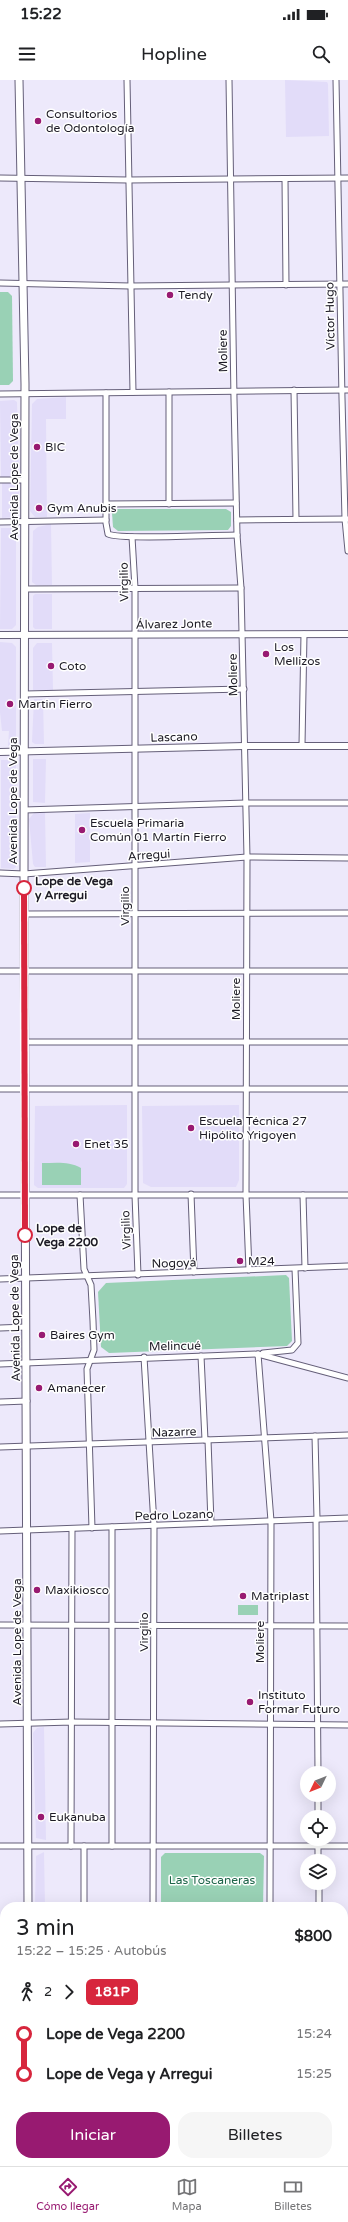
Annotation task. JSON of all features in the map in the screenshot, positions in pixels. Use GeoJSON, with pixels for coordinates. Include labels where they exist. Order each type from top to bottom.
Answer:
{"type":"FeatureCollection","features":[{"type":"Feature","properties":{"kind":"main road","name":"Avenida Lope de Vega"},"geometry":{"type":"LineString","coordinates":[[19,80],[25,480],[24,914],[28,1902]]}},
{"type":"Feature","properties":{"kind":"street"},"geometry":{"type":"LineString","coordinates":[[127,80],[133,392]]}},
{"type":"Feature","properties":{"kind":"street","name":"Moliere"},"geometry":{"type":"LineString","coordinates":[[229,80],[236,503],[241,588],[247,857],[246,1195],[249,1270]]}},
{"type":"Feature","properties":{"kind":"street","name":"Víctor Hugo"},"geometry":{"type":"LineString","coordinates":[[336,80],[339,284],[348,551]]}},
{"type":"Feature","properties":{"kind":"street"},"geometry":{"type":"LineString","coordinates":[[0,178],[128,180],[348,178]]}},
{"type":"Feature","properties":{"kind":"street"},"geometry":{"type":"LineString","coordinates":[[285,179],[286,285]]}},
{"type":"Feature","properties":{"kind":"street"},"geometry":{"type":"LineString","coordinates":[[0,283],[130,286],[348,284]]}},
{"type":"Feature","properties":{"kind":"street"},"geometry":{"type":"LineString","coordinates":[[294,390],[296,519]]}},
{"type":"Feature","properties":{"kind":"street"},"geometry":{"type":"LineString","coordinates":[[0,394],[348,390]]}},
{"type":"Feature","properties":{"kind":"street"},"geometry":{"type":"LineString","coordinates":[[169,392],[169,504]]}},
{"type":"Feature","properties":{"kind":"street"},"geometry":{"type":"LineString","coordinates":[[106,393],[106,520],[108,534],[113,536],[132,537],[237,535]]}},
{"type":"Feature","properties":{"kind":"street"},"geometry":{"type":"LineString","coordinates":[[0,480],[25,480]]}},
{"type":"Feature","properties":{"kind":"street"},"geometry":{"type":"LineString","coordinates":[[106,504],[236,503]]}},
{"type":"Feature","properties":{"kind":"street"},"geometry":{"type":"LineString","coordinates":[[237,520],[346,519]]}},
{"type":"Feature","properties":{"kind":"street"},"geometry":{"type":"LineString","coordinates":[[0,522],[106,520]]}},
{"type":"Feature","properties":{"kind":"street","name":"Virgilio"},"geometry":{"type":"LineString","coordinates":[[132,537],[134,588],[133,749],[135,866],[135,1195],[138,1274]]}},
{"type":"Feature","properties":{"kind":"street"},"geometry":{"type":"LineString","coordinates":[[25,589],[241,588]]}},
{"type":"Feature","properties":{"kind":"street"},"geometry":{"type":"LineString","coordinates":[[302,746],[304,634]]}},
{"type":"Feature","properties":{"kind":"street","name":"Álvarez Jonte"},"geometry":{"type":"LineString","coordinates":[[0,635],[134,636],[348,634]]}},
{"type":"Feature","properties":{"kind":"street"},"geometry":{"type":"LineString","coordinates":[[25,694],[244,690]]}},
{"type":"Feature","properties":{"kind":"street","name":"Lascano"},"geometry":{"type":"LineString","coordinates":[[0,752],[244,746],[348,746]]}},
{"type":"Feature","properties":{"kind":"street"},"geometry":{"type":"LineString","coordinates":[[24,810],[246,803],[348,803]]}},
{"type":"Feature","properties":{"kind":"street","name":"Arregui"},"geometry":{"type":"LineString","coordinates":[[0,873],[24,874],[247,857],[348,858]]}},
{"type":"Feature","properties":{"kind":"street"},"geometry":{"type":"LineString","coordinates":[[24,914],[348,913]]}},
{"type":"Feature","properties":{"kind":"street"},"geometry":{"type":"LineString","coordinates":[[0,971],[348,971]]}},
{"type":"Feature","properties":{"kind":"street"},"geometry":{"type":"LineString","coordinates":[[25,1042],[348,1042]]}},
{"type":"Feature","properties":{"kind":"street"},"geometry":{"type":"LineString","coordinates":[[0,1088],[348,1089]]}},
{"type":"Feature","properties":{"kind":"street"},"geometry":{"type":"LineString","coordinates":[[191,1194],[194,1272]]}},
{"type":"Feature","properties":{"kind":"street"},"geometry":{"type":"LineString","coordinates":[[0,1195],[348,1194]]}},
{"type":"Feature","properties":{"kind":"street"},"geometry":{"type":"LineString","coordinates":[[80,1195],[84,1269],[91,1285],[94,1343],[94,1350],[87,1369],[92,1528]]}},
{"type":"Feature","properties":{"kind":"street"},"geometry":{"type":"LineString","coordinates":[[303,1195],[305,1268]]}},
{"type":"Feature","properties":{"kind":"street","name":"Nogoyá"},"geometry":{"type":"LineString","coordinates":[[0,1279],[87,1277],[348,1266]]}},
{"type":"Feature","properties":{"kind":"street"},"geometry":{"type":"LineString","coordinates":[[258,1354],[292,1350],[295,1348],[299,1338],[296,1269]]}},
{"type":"Feature","properties":{"kind":"street"},"geometry":{"type":"LineString","coordinates":[[0,1328],[26,1327]]}},
{"type":"Feature","properties":{"kind":"street","name":"Moliere"},"geometry":{"type":"LineString","coordinates":[[258,1354],[271,1521],[270,1902]]}},
{"type":"Feature","properties":{"kind":"street","name":"Melincué"},"geometry":{"type":"LineString","coordinates":[[0,1364],[144,1357],[258,1354],[348,1378]]}},
{"type":"Feature","properties":{"kind":"street"},"geometry":{"type":"LineString","coordinates":[[201,1356],[211,1523]]}},
{"type":"Feature","properties":{"kind":"street","name":"Virgilio"},"geometry":{"type":"LineString","coordinates":[[144,1357],[154,1525],[153,1902]]}},
{"type":"Feature","properties":{"kind":"street"},"geometry":{"type":"LineString","coordinates":[[0,1402],[27,1401]]}},
{"type":"Feature","properties":{"kind":"street","name":"Nazarre"},"geometry":{"type":"LineString","coordinates":[[0,1447],[348,1435]]}},
{"type":"Feature","properties":{"kind":"street"},"geometry":{"type":"LineString","coordinates":[[315,1436],[316,1725],[318,1766]]}},
{"type":"Feature","properties":{"kind":"street","name":"Pedro Lozano"},"geometry":{"type":"LineString","coordinates":[[0,1531],[348,1518]]}},
{"type":"Feature","properties":{"kind":"street"},"geometry":{"type":"LineString","coordinates":[[112,1527],[112,1846]]}},
{"type":"Feature","properties":{"kind":"street"},"geometry":{"type":"LineString","coordinates":[[71,1846],[72,1529]]}},
{"type":"Feature","properties":{"kind":"street"},"geometry":{"type":"LineString","coordinates":[[0,1625],[72,1624],[348,1626]]}},
{"type":"Feature","properties":{"kind":"street"},"geometry":{"type":"LineString","coordinates":[[0,1724],[28,1722],[72,1722],[348,1725]]}},
{"type":"Feature","properties":{"kind":"street"},"geometry":{"type":"LineString","coordinates":[[0,1846],[300,1846]]}},
{"type":"Feature","properties":{"kind":"street"},"geometry":{"type":"LineString","coordinates":[[84,1846],[84,1902]]}},
{"type":"Feature","properties":{"kind":"street"},"geometry":{"type":"LineString","coordinates":[[318,1846],[318,1854]]}},
{"type":"Feature","properties":{"kind":"street"},"geometry":{"type":"LineString","coordinates":[[336,1846],[348,1846]]}},
{"type":"Feature","properties":{"kind":"street"},"geometry":{"type":"LineString","coordinates":[[319,1890],[319,1902]]}},
{"type":"Feature","properties":{"kind":"shaded area"},"geometry":{"type":"Polygon","coordinates":[[[285,80],[327,82],[329,136],[286,137],[285,80]]]}},
{"type":"Feature","properties":{"kind":"shaded area"},"geometry":{"type":"Polygon","coordinates":[[[66,397],[66,419],[46,419],[47,517],[35,517],[30,511],[32,404],[37,399],[66,397]]]}},
{"type":"Feature","properties":{"kind":"shaded area"},"geometry":{"type":"Polygon","coordinates":[[[14,400],[17,402],[19,473],[14,478],[1,478],[0,401],[14,400]]]}},
{"type":"Feature","properties":{"kind":"shaded area"},"geometry":{"type":"Polygon","coordinates":[[[2,483],[15,483],[19,487],[19,511],[15,517],[2,518],[2,483]]]}},
{"type":"Feature","properties":{"kind":"shaded area"},"geometry":{"type":"Polygon","coordinates":[[[51,524],[52,585],[36,585],[32,582],[33,531],[38,527],[51,524]]]}},
{"type":"Feature","properties":{"kind":"shaded area"},"geometry":{"type":"Polygon","coordinates":[[[1,528],[12,528],[16,531],[16,625],[12,629],[0,629],[1,528]]]}},
{"type":"Feature","properties":{"kind":"shaded area"},"geometry":{"type":"Polygon","coordinates":[[[35,594],[52,594],[52,629],[35,629],[33,627],[33,596],[35,594]]]}},
{"type":"Feature","properties":{"kind":"shaded area"},"geometry":{"type":"Polygon","coordinates":[[[0,642],[12,643],[16,647],[16,743],[8,746],[9,731],[2,731],[0,712],[0,642]]]}},
{"type":"Feature","properties":{"kind":"shaded area"},"geometry":{"type":"Polygon","coordinates":[[[37,643],[52,643],[53,690],[33,690],[33,648],[37,643]]]}},
{"type":"Feature","properties":{"kind":"shaded area"},"geometry":{"type":"Polygon","coordinates":[[[34,699],[43,699],[44,744],[35,744],[32,742],[34,699]]]}},
{"type":"Feature","properties":{"kind":"shaded area"},"geometry":{"type":"Polygon","coordinates":[[[33,759],[46,759],[45,803],[33,802],[33,759]]]}},
{"type":"Feature","properties":{"kind":"shaded area"},"geometry":{"type":"Polygon","coordinates":[[[1,760],[14,760],[16,762],[16,867],[13,869],[1,868],[1,760]]]}},
{"type":"Feature","properties":{"kind":"shaded area"},"geometry":{"type":"Polygon","coordinates":[[[45,812],[46,867],[35,867],[33,864],[29,819],[34,813],[45,812]]]}},
{"type":"Feature","properties":{"kind":"shaded area","name":"Escuela Primaria Común 01 Martín Fierro"},"geometry":{"type":"Polygon","coordinates":[[[90,813],[90,862],[75,863],[75,814],[90,813]]]}},
{"type":"Feature","properties":{"kind":"shaded area"},"geometry":{"type":"Polygon","coordinates":[[[127,1105],[127,1184],[124,1188],[38,1188],[34,1185],[35,1106],[127,1105]]]}},
{"type":"Feature","properties":{"kind":"shaded area","name":"Escuela Técnica 27 Hipólito Yrigoyen"},"geometry":{"type":"Polygon","coordinates":[[[239,1105],[239,1180],[236,1187],[151,1187],[143,1183],[142,1106],[239,1105]]]}},
{"type":"Feature","properties":{"kind":"shaded area"},"geometry":{"type":"Polygon","coordinates":[[[44,1727],[46,1840],[36,1838],[33,1733],[37,1728],[44,1727]]]}},
{"type":"Feature","properties":{"kind":"shaded area"},"geometry":{"type":"Polygon","coordinates":[[[44,1852],[45,1902],[35,1902],[36,1856],[44,1852]]]}},
{"type":"Feature","properties":{"kind":"green space"},"geometry":{"type":"Polygon","coordinates":[[[0,292],[8,292],[12,296],[13,381],[9,385],[0,385],[0,292]]]}},
{"type":"Feature","properties":{"kind":"green space"},"geometry":{"type":"Polygon","coordinates":[[[117,509],[226,509],[231,512],[231,526],[228,530],[118,531],[113,527],[112,513],[117,509]]]}},
{"type":"Feature","properties":{"kind":"green space"},"geometry":{"type":"Polygon","coordinates":[[[42,1163],[67,1163],[81,1168],[81,1185],[42,1185],[42,1163]]]}},
{"type":"Feature","properties":{"kind":"green space"},"geometry":{"type":"Polygon","coordinates":[[[286,1275],[289,1278],[292,1341],[287,1346],[109,1353],[101,1347],[98,1292],[106,1283],[286,1275]]]}},
{"type":"Feature","properties":{"kind":"green space"},"geometry":{"type":"Polygon","coordinates":[[[238,1605],[258,1605],[258,1615],[238,1615],[238,1605]]]}},
{"type":"Feature","properties":{"kind":"green space","name":"Las Toscaneras"},"geometry":{"type":"Polygon","coordinates":[[[165,1853],[260,1853],[264,1856],[263,1902],[161,1902],[161,1857],[165,1853]]]}},
{"type":"Feature","properties":{"kind":"bus line","name":"181P"},"geometry":{"type":"LineString","coordinates":[[24,888],[25,1235]]}},
{"type":"Feature","properties":{"kind":"place","name":"Consultorios de Odontología"},"geometry":{"type":"Point","coordinates":[38,121]}},
{"type":"Feature","properties":{"kind":"place","name":"Tendy"},"geometry":{"type":"Point","coordinates":[170,295]}},
{"type":"Feature","properties":{"kind":"place","name":"BIC"},"geometry":{"type":"Point","coordinates":[37,447]}},
{"type":"Feature","properties":{"kind":"place","name":"Gym Anubis"},"geometry":{"type":"Point","coordinates":[39,508]}},
{"type":"Feature","properties":{"kind":"place","name":"Los Mellizos"},"geometry":{"type":"Point","coordinates":[266,654]}},
{"type":"Feature","properties":{"kind":"place","name":"Coto"},"geometry":{"type":"Point","coordinates":[51,666]}},
{"type":"Feature","properties":{"kind":"place","name":"Martin Fierro"},"geometry":{"type":"Point","coordinates":[10,704]}},
{"type":"Feature","properties":{"kind":"place","name":"Escuela Primaria Común 01 Martín Fierro"},"geometry":{"type":"Point","coordinates":[82,830]}},
{"type":"Feature","properties":{"kind":"place","name":"Lope de Vega y Arregui"},"geometry":{"type":"Point","coordinates":[24,888]}},
{"type":"Feature","properties":{"kind":"place","name":"Escuela Técnica 27 Hipólito Yrigoyen"},"geometry":{"type":"Point","coordinates":[191,1128]}},
{"type":"Feature","properties":{"kind":"place","name":"Enet 35"},"geometry":{"type":"Point","coordinates":[76,1144]}},
{"type":"Feature","properties":{"kind":"place","name":"Lope de Vega 2200"},"geometry":{"type":"Point","coordinates":[25,1235]}},
{"type":"Feature","properties":{"kind":"place","name":"M24"},"geometry":{"type":"Point","coordinates":[240,1261]}},
{"type":"Feature","properties":{"kind":"place","name":"Baires Gym"},"geometry":{"type":"Point","coordinates":[42,1335]}},
{"type":"Feature","properties":{"kind":"place","name":"Amanecer"},"geometry":{"type":"Point","coordinates":[39,1388]}},
{"type":"Feature","properties":{"kind":"place","name":"Maxikiosco"},"geometry":{"type":"Point","coordinates":[37,1590]}},
{"type":"Feature","properties":{"kind":"place","name":"Matriplast"},"geometry":{"type":"Point","coordinates":[243,1596]}},
{"type":"Feature","properties":{"kind":"place","name":"Instituto Formar Futuro"},"geometry":{"type":"Point","coordinates":[250,1702]}},
{"type":"Feature","properties":{"kind":"place","name":"Eukanuba"},"geometry":{"type":"Point","coordinates":[41,1817]}}]}
